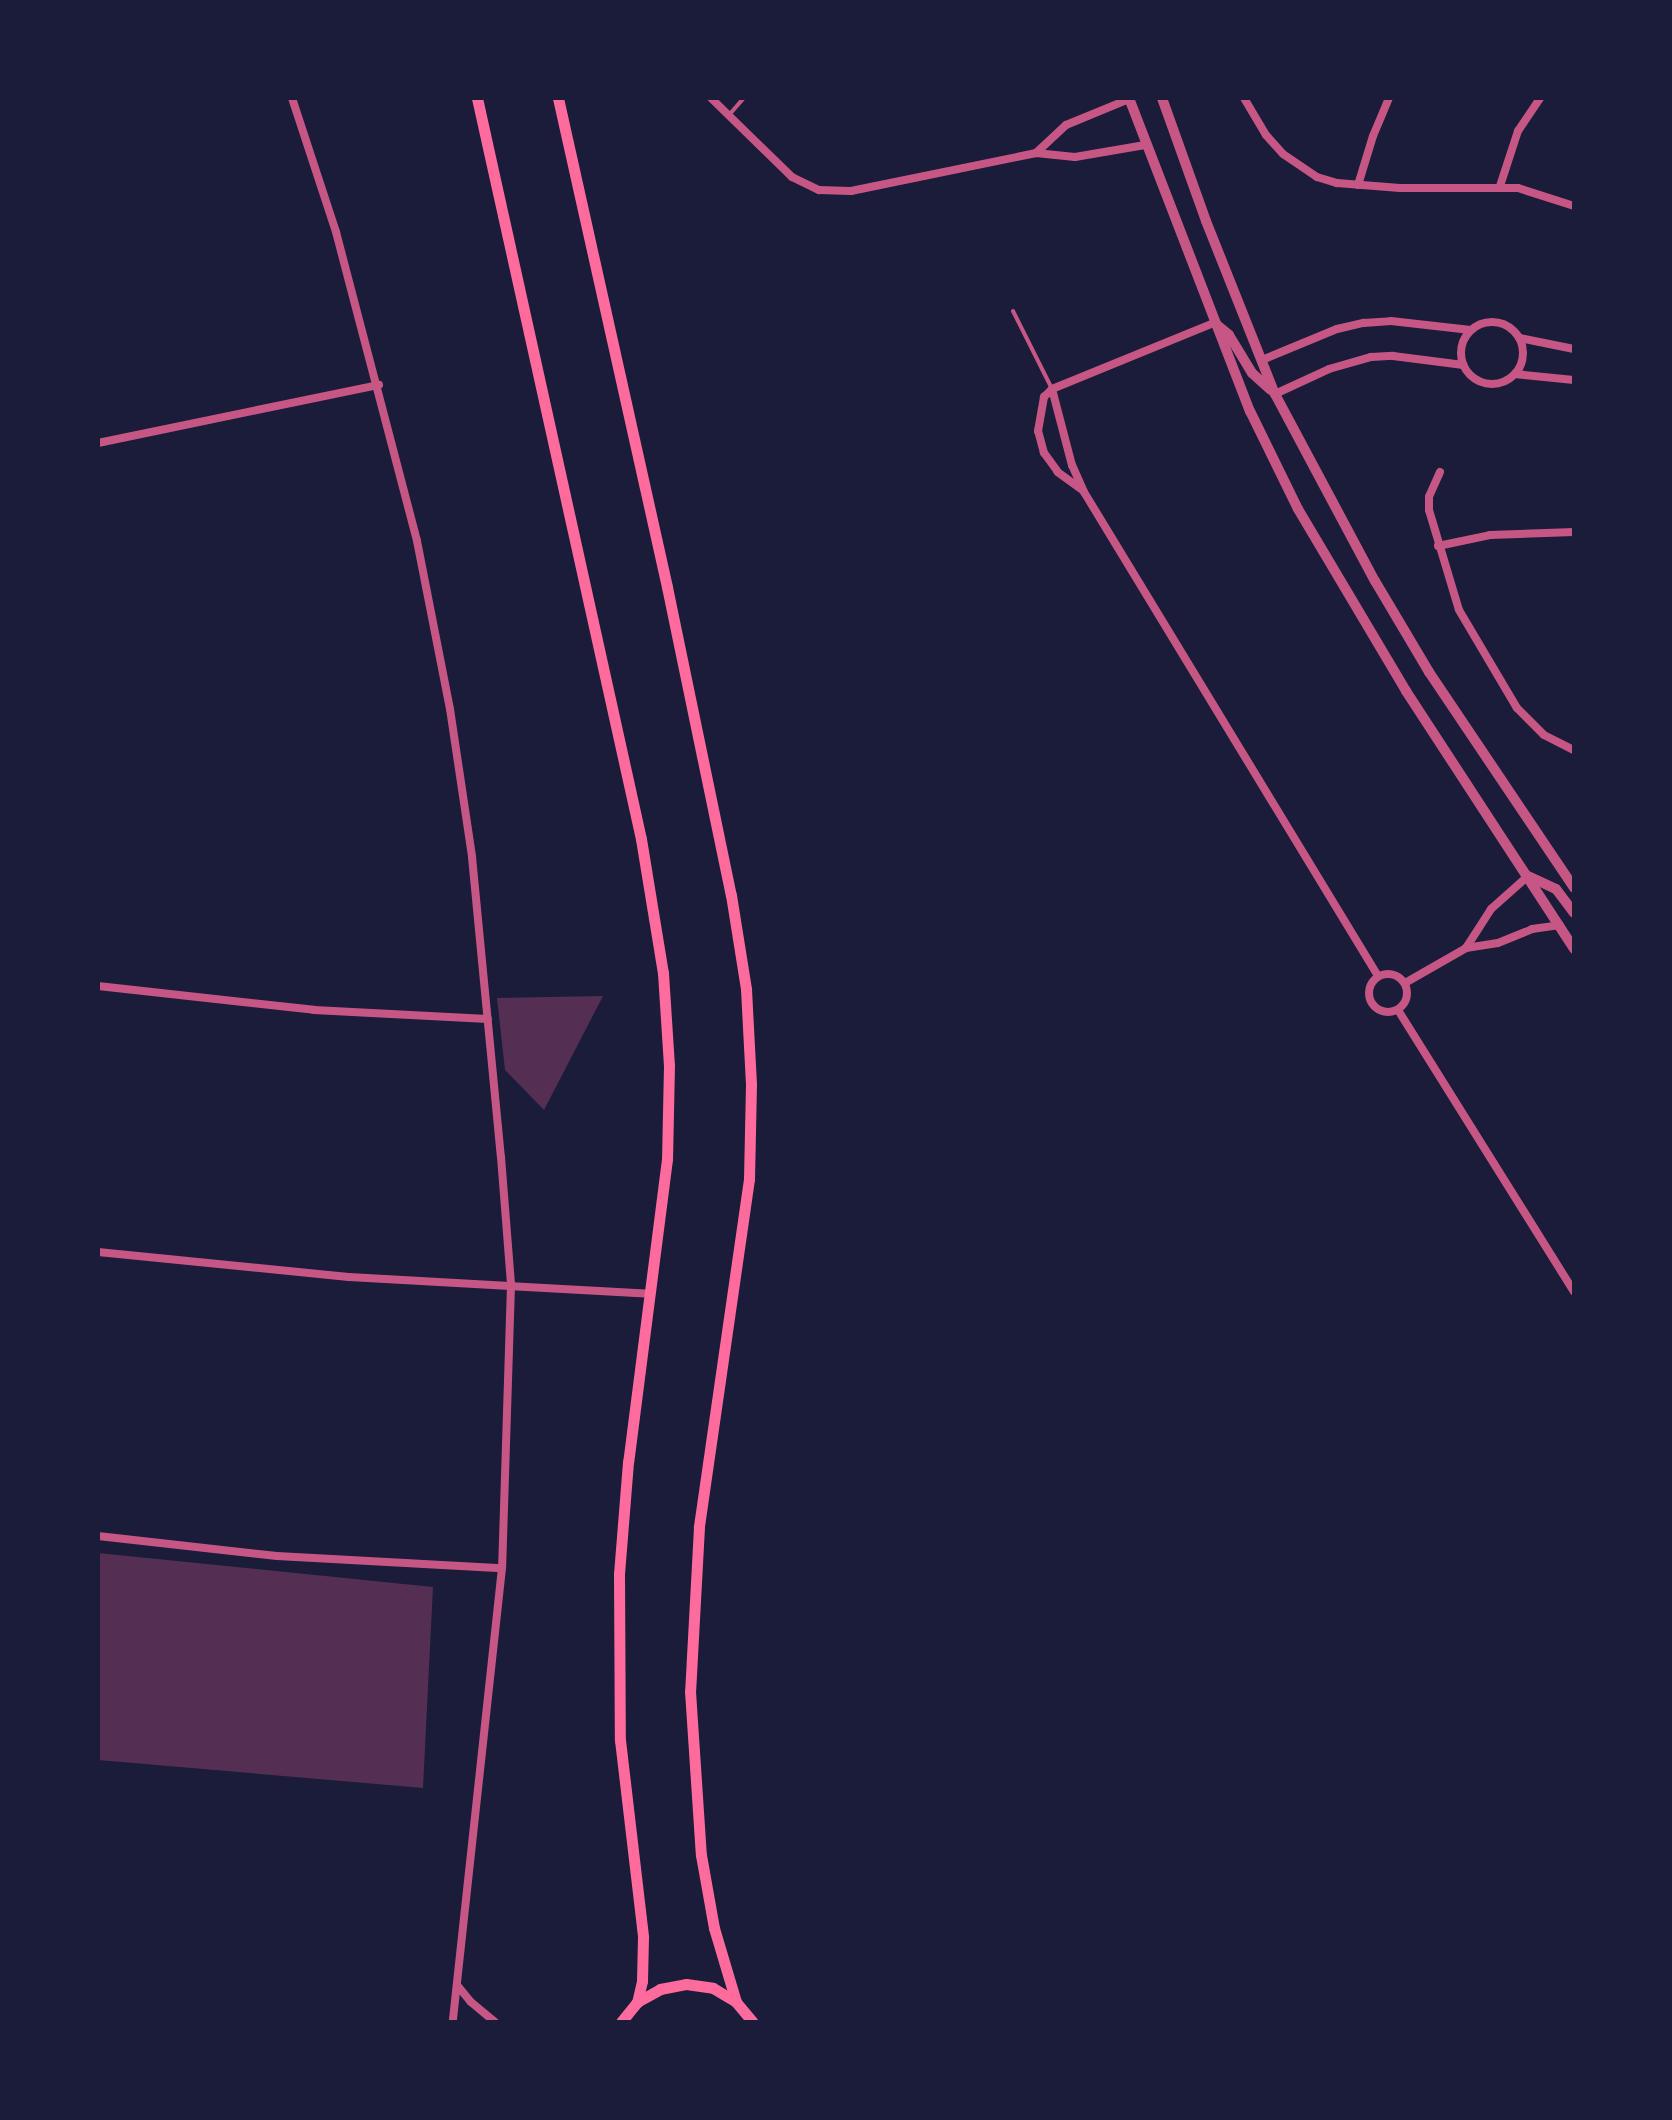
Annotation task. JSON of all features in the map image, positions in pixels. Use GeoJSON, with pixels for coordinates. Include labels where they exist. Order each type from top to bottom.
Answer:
{"type":"FeatureCollection","features":[{"type":"Feature","properties":{"kind":"main road"},"geometry":{"type":"LineString","coordinates":[[477,98],[641,839],[658,928],[667,1018],[669,1112],[663,1206],[626,1476],[617,1629],[625,1796],[643,1937],[643,1970],[637,2002]]}},
{"type":"Feature","properties":{"kind":"main road"},"geometry":{"type":"LineString","coordinates":[[558,98],[667,587],[731,895],[746,989],[751,1084],[749,1179],[699,1527],[690,1691],[701,1855],[714,1928],[736,2002]]}},
{"type":"Feature","properties":{"kind":"main road"},"geometry":{"type":"LineString","coordinates":[[621,2022],[637,2002],[660,1989],[686,1984],[713,1988],[736,2002],[753,2022]]}},
{"type":"Feature","properties":{"kind":"street"},"geometry":{"type":"LineString","coordinates":[[292,98],[336,232],[379,385],[417,541],[450,709],[472,857],[511,1285],[502,1568],[453,2022]]}},
{"type":"Feature","properties":{"kind":"street"},"geometry":{"type":"LineString","coordinates":[[711,98],[727,117],[792,177],[819,190],[851,191],[1036,153],[1075,157],[1145,145]]}},
{"type":"Feature","properties":{"kind":"street"},"geometry":{"type":"LineString","coordinates":[[1036,153],[1066,125],[1129,98],[1250,411],[1346,594],[1574,949]]}},
{"type":"Feature","properties":{"kind":"street"},"geometry":{"type":"LineString","coordinates":[[1162,98],[1206,221],[1275,394],[1375,581],[1429,672],[1574,888]]}},
{"type":"Feature","properties":{"kind":"street"},"geometry":{"type":"LineString","coordinates":[[1244,98],[1266,135],[1299,168],[1337,183],[1400,188],[1500,186],[1536,191],[1574,206]]}},
{"type":"Feature","properties":{"kind":"street"},"geometry":{"type":"LineString","coordinates":[[1358,185],[1389,98]]}},
{"type":"Feature","properties":{"kind":"street"},"geometry":{"type":"LineString","coordinates":[[1500,186],[1518,131],[1540,98]]}},
{"type":"Feature","properties":{"kind":"street"},"geometry":{"type":"LineString","coordinates":[[1262,360],[1337,329],[1364,323],[1391,321],[1470,330]]}},
{"type":"Feature","properties":{"kind":"street"},"geometry":{"type":"LineString","coordinates":[[1520,338],[1522,361],[1515,374],[1502,382],[1487,384],[1472,377],[1463,365],[1461,346],[1470,330],[1484,322],[1501,322],[1520,338],[1574,349]]}},
{"type":"Feature","properties":{"kind":"street"},"geometry":{"type":"LineString","coordinates":[[1214,323],[1229,335],[1257,378],[1275,394]]}},
{"type":"Feature","properties":{"kind":"street"},"geometry":{"type":"LineString","coordinates":[[1084,492],[1058,472],[1044,453],[1038,431],[1044,397],[1052,389],[1214,323]]}},
{"type":"Feature","properties":{"kind":"street"},"geometry":{"type":"LineString","coordinates":[[1275,394],[1339,365],[1371,357],[1393,356],[1463,365]]}},
{"type":"Feature","properties":{"kind":"street"},"geometry":{"type":"LineString","coordinates":[[1515,374],[1574,380]]}},
{"type":"Feature","properties":{"kind":"street"},"geometry":{"type":"LineString","coordinates":[[98,443],[379,385]]}},
{"type":"Feature","properties":{"kind":"street"},"geometry":{"type":"LineString","coordinates":[[1052,389],[1072,465],[1084,492],[1378,976]]}},
{"type":"Feature","properties":{"kind":"street"},"geometry":{"type":"LineString","coordinates":[[1440,472],[1429,497],[1438,546],[1450,589],[1469,629],[1517,708],[1544,735],[1574,750]]}},
{"type":"Feature","properties":{"kind":"street"},"geometry":{"type":"LineString","coordinates":[[1438,546],[1490,535],[1574,532]]}},
{"type":"Feature","properties":{"kind":"street"},"geometry":{"type":"LineString","coordinates":[[1528,876],[1556,889],[1574,913]]}},
{"type":"Feature","properties":{"kind":"street"},"geometry":{"type":"LineString","coordinates":[[1466,948],[1491,909],[1528,876]]}},
{"type":"Feature","properties":{"kind":"street"},"geometry":{"type":"LineString","coordinates":[[1405,983],[1466,948],[1498,943],[1532,929],[1560,925]]}},
{"type":"Feature","properties":{"kind":"street"},"geometry":{"type":"LineString","coordinates":[[1393,974],[1405,983],[1407,998],[1398,1010],[1384,1012],[1372,1003],[1370,988],[1378,976],[1393,974]]}},
{"type":"Feature","properties":{"kind":"street"},"geometry":{"type":"LineString","coordinates":[[98,986],[314,1010],[488,1019]]}},
{"type":"Feature","properties":{"kind":"street"},"geometry":{"type":"LineString","coordinates":[[1398,1010],[1574,1292]]}},
{"type":"Feature","properties":{"kind":"street"},"geometry":{"type":"LineString","coordinates":[[98,1252],[334,1276],[650,1294]]}},
{"type":"Feature","properties":{"kind":"street"},"geometry":{"type":"LineString","coordinates":[[98,1536],[277,1556],[502,1568]]}},
{"type":"Feature","properties":{"kind":"street"},"geometry":{"type":"LineString","coordinates":[[457,1985],[471,2002],[495,2022]]}},
{"type":"Feature","properties":{"kind":"lane"},"geometry":{"type":"LineString","coordinates":[[727,117],[744,98]]}},
{"type":"Feature","properties":{"kind":"lane"},"geometry":{"type":"LineString","coordinates":[[1013,311],[1052,389]]}},
{"type":"Feature","properties":{"kind":"building"},"geometry":{"type":"Polygon","coordinates":[[[603,996],[544,1110],[505,1070],[497,998],[603,996]]]}},
{"type":"Feature","properties":{"kind":"building"},"geometry":{"type":"Polygon","coordinates":[[[98,1553],[433,1587],[423,1788],[98,1760],[98,1553]]]}}]}
